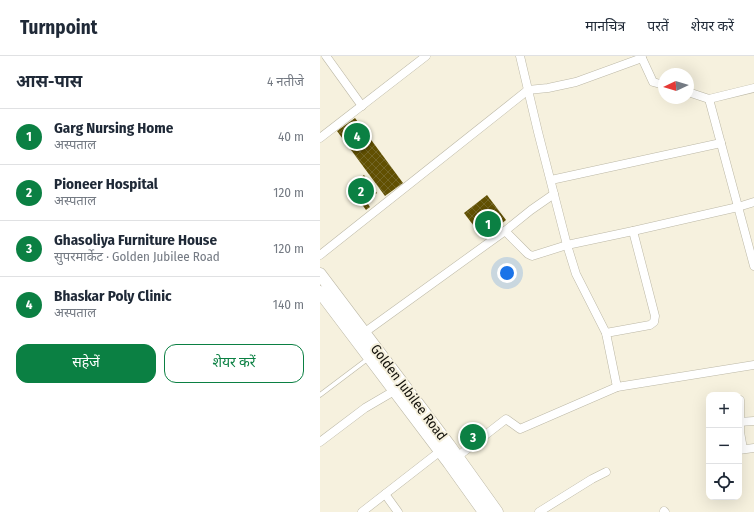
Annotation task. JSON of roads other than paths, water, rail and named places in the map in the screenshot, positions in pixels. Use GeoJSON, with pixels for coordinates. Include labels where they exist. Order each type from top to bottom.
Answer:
{"type":"FeatureCollection","features":[{"type":"Feature","properties":{"kind":"main road","name":"Golden Jubilee Road"},"geometry":{"type":"LineString","coordinates":[[320,274],[360,336],[444,448],[457,457],[497,512]]}},
{"type":"Feature","properties":{"kind":"main road"},"geometry":{"type":"LineString","coordinates":[[320,292],[360,336],[370,358],[394,391],[444,448],[484,512]]}},
{"type":"Feature","properties":{"kind":"street"},"geometry":{"type":"LineString","coordinates":[[326,56],[362,106]]}},
{"type":"Feature","properties":{"kind":"street"},"geometry":{"type":"LineString","coordinates":[[320,138],[426,56]]}},
{"type":"Feature","properties":{"kind":"street"},"geometry":{"type":"LineString","coordinates":[[520,56],[567,245],[576,274],[606,333],[617,387]]}},
{"type":"Feature","properties":{"kind":"street"},"geometry":{"type":"LineString","coordinates":[[320,255],[528,90],[548,88],[576,82],[641,57],[652,82],[658,84]]}},
{"type":"Feature","properties":{"kind":"street"},"geometry":{"type":"LineString","coordinates":[[694,94],[709,99],[754,88]]}},
{"type":"Feature","properties":{"kind":"street"},"geometry":{"type":"LineString","coordinates":[[709,99],[738,207],[751,241],[754,266]]}},
{"type":"Feature","properties":{"kind":"street"},"geometry":{"type":"LineString","coordinates":[[551,180],[721,143]]}},
{"type":"Feature","properties":{"kind":"street"},"geometry":{"type":"LineString","coordinates":[[360,336],[554,194]]}},
{"type":"Feature","properties":{"kind":"street"},"geometry":{"type":"LineString","coordinates":[[505,231],[528,254],[532,256],[567,245],[633,232],[754,202]]}},
{"type":"Feature","properties":{"kind":"street"},"geometry":{"type":"LineString","coordinates":[[606,333],[650,325],[654,322],[655,316],[633,232]]}},
{"type":"Feature","properties":{"kind":"street"},"geometry":{"type":"LineString","coordinates":[[457,457],[506,419],[520,429],[617,387],[754,365]]}},
{"type":"Feature","properties":{"kind":"street"},"geometry":{"type":"LineString","coordinates":[[320,442],[365,408],[394,391]]}},
{"type":"Feature","properties":{"kind":"street"},"geometry":{"type":"LineString","coordinates":[[742,422],[754,421]]}},
{"type":"Feature","properties":{"kind":"street"},"geometry":{"type":"LineString","coordinates":[[362,512],[444,448]]}},
{"type":"Feature","properties":{"kind":"street"},"geometry":{"type":"LineString","coordinates":[[742,450],[754,448]]}},
{"type":"Feature","properties":{"kind":"street"},"geometry":{"type":"LineString","coordinates":[[539,512],[606,472]]}},
{"type":"Feature","properties":{"kind":"street"},"geometry":{"type":"LineString","coordinates":[[385,494],[398,512]]}},
{"type":"Feature","properties":{"kind":"lane"},"geometry":{"type":"LineString","coordinates":[[320,395],[370,358]]}},
{"type":"Feature","properties":{"kind":"place","name":"Bhaskar Poly Clinic"},"geometry":{"type":"Point","coordinates":[357,136]}},
{"type":"Feature","properties":{"kind":"place","name":"Pioneer Hospital"},"geometry":{"type":"Point","coordinates":[361,191]}},
{"type":"Feature","properties":{"kind":"place","name":"Garg Nursing Home"},"geometry":{"type":"Point","coordinates":[488,224]}},
{"type":"Feature","properties":{"kind":"place","name":"Ghasoliya Furniture House"},"geometry":{"type":"Point","coordinates":[473,437]}}]}
